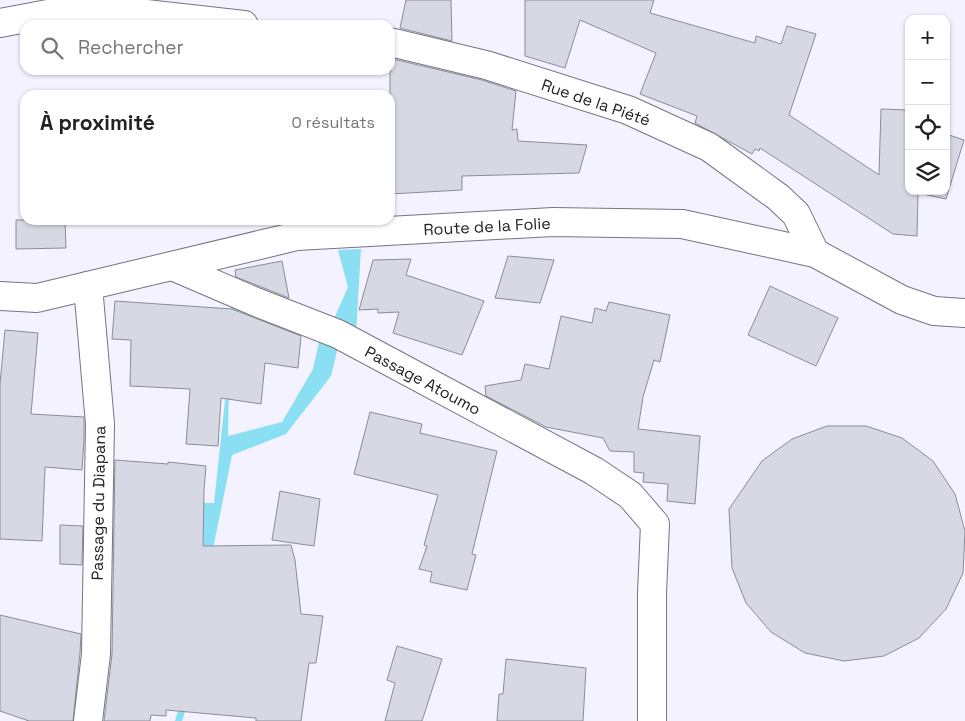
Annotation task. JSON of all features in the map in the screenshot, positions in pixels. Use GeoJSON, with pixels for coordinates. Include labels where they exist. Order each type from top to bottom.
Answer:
{"type":"FeatureCollection","features":[{"type":"Feature","properties":{"kind":"street"},"geometry":{"type":"LineString","coordinates":[[0,23],[76,4],[204,20]]}},
{"type":"Feature","properties":{"kind":"street","name":"Rue de la Piété"},"geometry":{"type":"LineString","coordinates":[[395,43],[486,65],[628,110],[709,147],[778,197],[796,214],[815,253]]}},
{"type":"Feature","properties":{"kind":"street","name":"Route de la Folie"},"geometry":{"type":"LineString","coordinates":[[0,296],[36,298],[297,236],[553,222],[682,224],[815,253],[902,300],[934,311],[965,313]]}},
{"type":"Feature","properties":{"kind":"street","name":"Passage Atoumo"},"geometry":{"type":"LineString","coordinates":[[172,266],[338,334],[594,471],[630,495],[655,524],[652,593],[652,721]]}},
{"type":"Feature","properties":{"kind":"street","name":"Passage du Diapana"},"geometry":{"type":"LineString","coordinates":[[88,286],[100,424],[96,654],[88,721]]}},
{"type":"Feature","properties":{"kind":"water"},"geometry":{"type":"Polygon","coordinates":[[[361,249],[356,334],[333,321],[348,287],[338,250],[361,249]]]}},
{"type":"Feature","properties":{"kind":"water"},"geometry":{"type":"Polygon","coordinates":[[[230,300],[239,303],[229,381],[228,436],[282,422],[313,369],[321,333],[339,343],[331,376],[286,434],[232,455],[214,544],[208,640],[182,721],[175,721],[196,650],[204,553],[201,503],[214,503],[227,382],[230,300]]]}},
{"type":"Feature","properties":{"kind":"building"},"geometry":{"type":"Polygon","coordinates":[[[406,0],[451,0],[452,41],[400,28],[406,0]]]}},
{"type":"Feature","properties":{"kind":"building"},"geometry":{"type":"Polygon","coordinates":[[[525,0],[654,0],[650,13],[755,43],[756,36],[781,44],[787,26],[816,34],[789,115],[879,175],[881,109],[905,110],[905,195],[918,195],[917,236],[893,234],[760,148],[759,151],[755,149],[752,154],[695,123],[697,116],[640,94],[656,53],[580,20],[565,68],[525,56],[525,0]]]}},
{"type":"Feature","properties":{"kind":"building"},"geometry":{"type":"Polygon","coordinates":[[[395,59],[482,80],[516,91],[512,130],[517,129],[518,141],[587,145],[579,173],[462,176],[462,190],[395,194],[395,90],[390,90],[390,75],[395,75],[395,59]]]}},
{"type":"Feature","properties":{"kind":"building"},"geometry":{"type":"Polygon","coordinates":[[[950,135],[964,140],[950,186],[950,135]]]}},
{"type":"Feature","properties":{"kind":"building"},"geometry":{"type":"Polygon","coordinates":[[[927,195],[947,195],[946,199],[927,195]]]}},
{"type":"Feature","properties":{"kind":"building"},"geometry":{"type":"Polygon","coordinates":[[[16,220],[20,220],[20,225],[65,225],[66,248],[16,249],[16,220]]]}},
{"type":"Feature","properties":{"kind":"building"},"geometry":{"type":"Polygon","coordinates":[[[508,256],[554,260],[540,303],[495,298],[508,256]]]}},
{"type":"Feature","properties":{"kind":"building"},"geometry":{"type":"Polygon","coordinates":[[[411,259],[406,275],[484,301],[462,355],[393,333],[399,312],[378,313],[378,309],[359,310],[373,260],[411,259]]]}},
{"type":"Feature","properties":{"kind":"building"},"geometry":{"type":"Polygon","coordinates":[[[282,261],[289,298],[236,277],[235,270],[282,261]]]}},
{"type":"Feature","properties":{"kind":"building"},"geometry":{"type":"Polygon","coordinates":[[[770,286],[838,318],[816,366],[748,335],[770,286]]]}},
{"type":"Feature","properties":{"kind":"building"},"geometry":{"type":"Polygon","coordinates":[[[115,301],[232,309],[301,336],[298,368],[265,363],[261,404],[221,398],[218,446],[186,444],[190,389],[130,386],[131,340],[112,339],[115,301]]]}},
{"type":"Feature","properties":{"kind":"building"},"geometry":{"type":"Polygon","coordinates":[[[609,302],[670,315],[660,362],[654,360],[643,397],[638,429],[700,436],[695,504],[667,501],[668,484],[643,482],[644,473],[634,472],[634,452],[610,451],[603,438],[546,427],[486,396],[485,386],[521,380],[525,364],[549,369],[561,316],[592,323],[595,308],[606,311],[609,302]]]}},
{"type":"Feature","properties":{"kind":"building"},"geometry":{"type":"Polygon","coordinates":[[[5,330],[38,333],[31,414],[84,417],[82,470],[45,467],[42,541],[0,539],[0,384],[5,330]]]}},
{"type":"Feature","properties":{"kind":"building"},"geometry":{"type":"Polygon","coordinates":[[[370,412],[422,424],[420,433],[497,451],[472,554],[476,555],[467,590],[430,582],[432,572],[419,569],[427,546],[424,545],[438,495],[354,474],[370,412]]]}},
{"type":"Feature","properties":{"kind":"building"},"geometry":{"type":"Polygon","coordinates":[[[827,426],[866,426],[902,438],[933,461],[955,494],[965,531],[963,573],[946,609],[919,638],[884,656],[844,661],[805,653],[771,632],[746,603],[732,568],[729,509],[762,461],[792,439],[827,426]]]}},
{"type":"Feature","properties":{"kind":"building"},"geometry":{"type":"Polygon","coordinates":[[[115,460],[206,466],[203,546],[291,545],[295,560],[301,614],[323,616],[316,663],[309,663],[301,721],[256,721],[256,718],[166,710],[166,716],[151,715],[150,721],[104,721],[112,654],[115,460]]]}},
{"type":"Feature","properties":{"kind":"building"},"geometry":{"type":"Polygon","coordinates":[[[280,491],[320,499],[314,546],[272,540],[280,491]]]}},
{"type":"Feature","properties":{"kind":"building"},"geometry":{"type":"Polygon","coordinates":[[[60,525],[83,526],[82,565],[60,564],[60,525]]]}},
{"type":"Feature","properties":{"kind":"building"},"geometry":{"type":"Polygon","coordinates":[[[0,615],[81,634],[73,721],[29,721],[0,711],[0,615]]]}},
{"type":"Feature","properties":{"kind":"building"},"geometry":{"type":"Polygon","coordinates":[[[397,646],[442,659],[422,721],[385,721],[395,683],[387,680],[397,646]]]}},
{"type":"Feature","properties":{"kind":"building"},"geometry":{"type":"Polygon","coordinates":[[[506,659],[586,668],[583,721],[497,721],[499,694],[503,694],[506,659]]]}}]}
